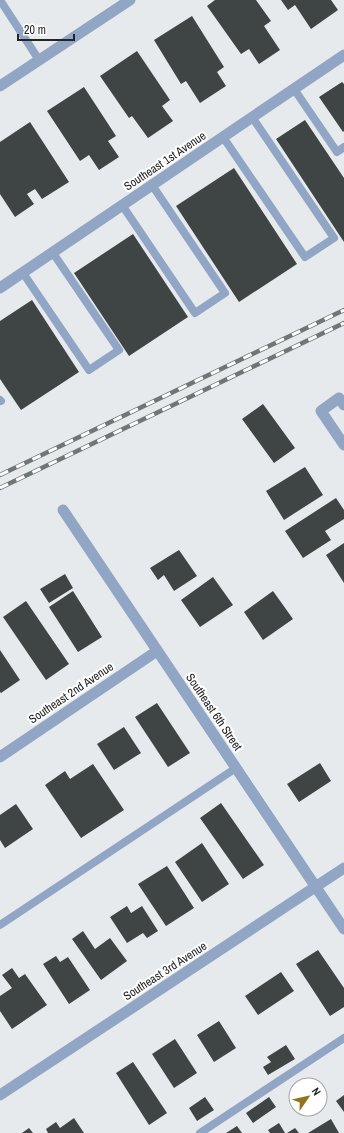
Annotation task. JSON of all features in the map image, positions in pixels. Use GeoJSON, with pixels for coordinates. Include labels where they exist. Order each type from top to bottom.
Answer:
{"type":"FeatureCollection","features":[{"type":"Feature","properties":{"kind":"street"},"geometry":{"type":"LineString","coordinates":[[0,86],[130,0]]}},
{"type":"Feature","properties":{"kind":"street","name":"Southeast 1st Avenue"},"geometry":{"type":"LineString","coordinates":[[0,288],[344,55]]}},
{"type":"Feature","properties":{"kind":"street"},"geometry":{"type":"LineString","coordinates":[[344,405],[339,398],[321,411],[344,445]]}},
{"type":"Feature","properties":{"kind":"street","name":"Southeast 6th Street"},"geometry":{"type":"LineString","coordinates":[[63,510],[344,928]]}},
{"type":"Feature","properties":{"kind":"street","name":"Southeast 2nd Avenue"},"geometry":{"type":"LineString","coordinates":[[0,757],[157,651]]}},
{"type":"Feature","properties":{"kind":"street","name":"Southeast 3rd Avenue"},"geometry":{"type":"LineString","coordinates":[[0,1095],[344,868]]}},
{"type":"Feature","properties":{"kind":"lane"},"geometry":{"type":"LineString","coordinates":[[0,0],[39,60]]}},
{"type":"Feature","properties":{"kind":"lane"},"geometry":{"type":"LineString","coordinates":[[294,89],[337,152],[344,147]]}},
{"type":"Feature","properties":{"kind":"lane"},"geometry":{"type":"LineString","coordinates":[[223,137],[305,257],[334,238],[252,117]]}},
{"type":"Feature","properties":{"kind":"lane"},"geometry":{"type":"LineString","coordinates":[[122,206],[195,313],[226,292],[152,185]]}},
{"type":"Feature","properties":{"kind":"lane"},"geometry":{"type":"LineString","coordinates":[[23,273],[89,370],[119,350],[53,253]]}},
{"type":"Feature","properties":{"kind":"lane"},"geometry":{"type":"LineString","coordinates":[[0,925],[236,768]]}},
{"type":"Feature","properties":{"kind":"lane"},"geometry":{"type":"LineString","coordinates":[[200,1133],[344,1038]]}},
{"type":"Feature","properties":{"kind":"building"},"geometry":{"type":"Polygon","coordinates":[[[215,0],[256,0],[271,21],[264,26],[280,50],[259,64],[249,49],[241,54],[207,6],[215,0]]]}},
{"type":"Feature","properties":{"kind":"building"},"geometry":{"type":"Polygon","coordinates":[[[281,0],[331,0],[338,10],[311,29],[295,5],[288,10],[281,0]]]}},
{"type":"Feature","properties":{"kind":"building"},"geometry":{"type":"Polygon","coordinates":[[[192,16],[224,67],[217,72],[226,86],[200,103],[186,81],[181,84],[154,40],[192,16]]]}},
{"type":"Feature","properties":{"kind":"building"},"geometry":{"type":"Polygon","coordinates":[[[137,51],[170,100],[162,106],[173,121],[148,138],[132,116],[129,118],[100,76],[137,51]]]}},
{"type":"Feature","properties":{"kind":"building"},"geometry":{"type":"Polygon","coordinates":[[[342,82],[344,84],[343,132],[319,97],[342,82]]]}},
{"type":"Feature","properties":{"kind":"building"},"geometry":{"type":"Polygon","coordinates":[[[84,87],[116,136],[108,141],[119,157],[99,170],[89,155],[80,161],[47,111],[84,87]]]}},
{"type":"Feature","properties":{"kind":"building"},"geometry":{"type":"Polygon","coordinates":[[[305,120],[344,178],[344,242],[276,139],[305,120]]]}},
{"type":"Feature","properties":{"kind":"building"},"geometry":{"type":"Polygon","coordinates":[[[30,122],[69,182],[42,199],[35,189],[27,194],[34,204],[15,217],[0,194],[0,142],[30,122]]]}},
{"type":"Feature","properties":{"kind":"building"},"geometry":{"type":"Polygon","coordinates":[[[234,168],[297,264],[239,302],[176,206],[234,168]]]}},
{"type":"Feature","properties":{"kind":"building"},"geometry":{"type":"Polygon","coordinates":[[[133,234],[188,317],[129,356],[74,273],[133,234]]]}},
{"type":"Feature","properties":{"kind":"building"},"geometry":{"type":"Polygon","coordinates":[[[32,300],[79,372],[21,410],[0,379],[0,321],[32,300]]]}},
{"type":"Feature","properties":{"kind":"building"},"geometry":{"type":"Polygon","coordinates":[[[263,404],[295,448],[274,463],[242,419],[263,404]]]}},
{"type":"Feature","properties":{"kind":"building"},"geometry":{"type":"Polygon","coordinates":[[[305,467],[323,495],[284,520],[266,491],[305,467]]]}},
{"type":"Feature","properties":{"kind":"building"},"geometry":{"type":"Polygon","coordinates":[[[336,498],[344,510],[344,519],[325,531],[331,540],[303,558],[285,531],[336,498]]]}},
{"type":"Feature","properties":{"kind":"building"},"geometry":{"type":"Polygon","coordinates":[[[344,543],[344,583],[326,555],[344,543]]]}},
{"type":"Feature","properties":{"kind":"building"},"geometry":{"type":"Polygon","coordinates":[[[179,550],[197,576],[174,591],[164,575],[158,580],[150,568],[179,550]]]}},
{"type":"Feature","properties":{"kind":"building"},"geometry":{"type":"Polygon","coordinates":[[[65,574],[73,588],[49,603],[40,589],[65,574]]]}},
{"type":"Feature","properties":{"kind":"building"},"geometry":{"type":"Polygon","coordinates":[[[213,577],[233,605],[200,627],[181,600],[213,577]]]}},
{"type":"Feature","properties":{"kind":"building"},"geometry":{"type":"Polygon","coordinates":[[[73,591],[102,637],[78,652],[49,607],[73,591]]]}},
{"type":"Feature","properties":{"kind":"building"},"geometry":{"type":"Polygon","coordinates":[[[273,591],[293,619],[263,640],[244,612],[273,591]]]}},
{"type":"Feature","properties":{"kind":"building"},"geometry":{"type":"Polygon","coordinates":[[[26,601],[69,664],[46,680],[3,617],[26,601]]]}},
{"type":"Feature","properties":{"kind":"building"},"geometry":{"type":"Polygon","coordinates":[[[0,650],[20,680],[1,693],[0,692],[0,650]]]}},
{"type":"Feature","properties":{"kind":"building"},"geometry":{"type":"Polygon","coordinates":[[[157,703],[190,753],[168,767],[135,717],[157,703]]]}},
{"type":"Feature","properties":{"kind":"building"},"geometry":{"type":"Polygon","coordinates":[[[124,727],[141,753],[114,770],[97,744],[124,727]]]}},
{"type":"Feature","properties":{"kind":"building"},"geometry":{"type":"Polygon","coordinates":[[[320,763],[331,781],[299,802],[287,784],[320,763]]]}},
{"type":"Feature","properties":{"kind":"building"},"geometry":{"type":"Polygon","coordinates":[[[93,764],[124,810],[81,838],[45,785],[65,771],[70,779],[93,764]]]}},
{"type":"Feature","properties":{"kind":"building"},"geometry":{"type":"Polygon","coordinates":[[[221,803],[264,865],[243,879],[200,818],[221,803]]]}},
{"type":"Feature","properties":{"kind":"building"},"geometry":{"type":"Polygon","coordinates":[[[16,804],[33,829],[5,848],[0,840],[0,815],[16,804]]]}},
{"type":"Feature","properties":{"kind":"building"},"geometry":{"type":"Polygon","coordinates":[[[202,843],[229,884],[202,902],[175,862],[202,843]]]}},
{"type":"Feature","properties":{"kind":"building"},"geometry":{"type":"Polygon","coordinates":[[[167,866],[194,908],[166,926],[138,884],[167,866]]]}},
{"type":"Feature","properties":{"kind":"building"},"geometry":{"type":"Polygon","coordinates":[[[127,906],[131,913],[142,906],[158,931],[147,938],[143,933],[127,943],[110,917],[127,906]]]}},
{"type":"Feature","properties":{"kind":"building"},"geometry":{"type":"Polygon","coordinates":[[[83,931],[95,949],[110,938],[127,961],[101,980],[72,939],[83,931]]]}},
{"type":"Feature","properties":{"kind":"building"},"geometry":{"type":"Polygon","coordinates":[[[318,950],[344,988],[344,1007],[330,1016],[296,964],[318,950]]]}},
{"type":"Feature","properties":{"kind":"building"},"geometry":{"type":"Polygon","coordinates":[[[56,956],[60,962],[68,957],[90,990],[69,1004],[43,964],[56,956]]]}},
{"type":"Feature","properties":{"kind":"building"},"geometry":{"type":"Polygon","coordinates":[[[12,968],[19,978],[25,974],[47,1005],[12,1029],[0,1011],[0,996],[12,988],[2,975],[12,968]]]}},
{"type":"Feature","properties":{"kind":"building"},"geometry":{"type":"Polygon","coordinates":[[[281,972],[294,991],[258,1015],[245,996],[281,972]]]}},
{"type":"Feature","properties":{"kind":"building"},"geometry":{"type":"Polygon","coordinates":[[[219,1021],[236,1048],[214,1062],[197,1035],[219,1021]]]}},
{"type":"Feature","properties":{"kind":"building"},"geometry":{"type":"Polygon","coordinates":[[[175,1039],[197,1073],[174,1088],[152,1054],[175,1039]]]}},
{"type":"Feature","properties":{"kind":"building"},"geometry":{"type":"Polygon","coordinates":[[[286,1045],[295,1059],[268,1075],[263,1067],[271,1062],[267,1057],[286,1045]]]}},
{"type":"Feature","properties":{"kind":"building"},"geometry":{"type":"Polygon","coordinates":[[[133,1062],[167,1113],[149,1125],[116,1073],[133,1062]]]}},
{"type":"Feature","properties":{"kind":"building"},"geometry":{"type":"Polygon","coordinates":[[[344,1095],[344,1112],[336,1101],[344,1095]]]}},
{"type":"Feature","properties":{"kind":"building"},"geometry":{"type":"Polygon","coordinates":[[[205,1097],[214,1110],[197,1121],[189,1108],[205,1097]]]}},
{"type":"Feature","properties":{"kind":"building"},"geometry":{"type":"Polygon","coordinates":[[[269,1097],[276,1107],[253,1123],[246,1113],[269,1097]]]}},
{"type":"Feature","properties":{"kind":"building"},"geometry":{"type":"Polygon","coordinates":[[[74,1118],[84,1133],[48,1133],[46,1129],[56,1122],[60,1128],[74,1118]]]}},
{"type":"Feature","properties":{"kind":"building"},"geometry":{"type":"Polygon","coordinates":[[[331,1119],[339,1133],[308,1133],[331,1119]]]}},
{"type":"Feature","properties":{"kind":"building"},"geometry":{"type":"Polygon","coordinates":[[[279,1123],[285,1133],[270,1133],[268,1130],[279,1123]]]}},
{"type":"Feature","properties":{"kind":"building"},"geometry":{"type":"Polygon","coordinates":[[[237,1126],[242,1133],[226,1133],[237,1126]]]}},
{"type":"Feature","properties":{"kind":"building"},"geometry":{"type":"Polygon","coordinates":[[[29,1128],[33,1133],[22,1133],[29,1128]]]}},
{"type":"Feature","properties":{"kind":"building"},"geometry":{"type":"Polygon","coordinates":[[[295,1128],[299,1133],[287,1133],[295,1128]]]}},
{"type":"Feature","properties":{"kind":"railway"},"geometry":{"type":"LineString","coordinates":[[0,475],[344,310]]}},
{"type":"Feature","properties":{"kind":"railway"},"geometry":{"type":"LineString","coordinates":[[0,488],[344,323]]}}]}
